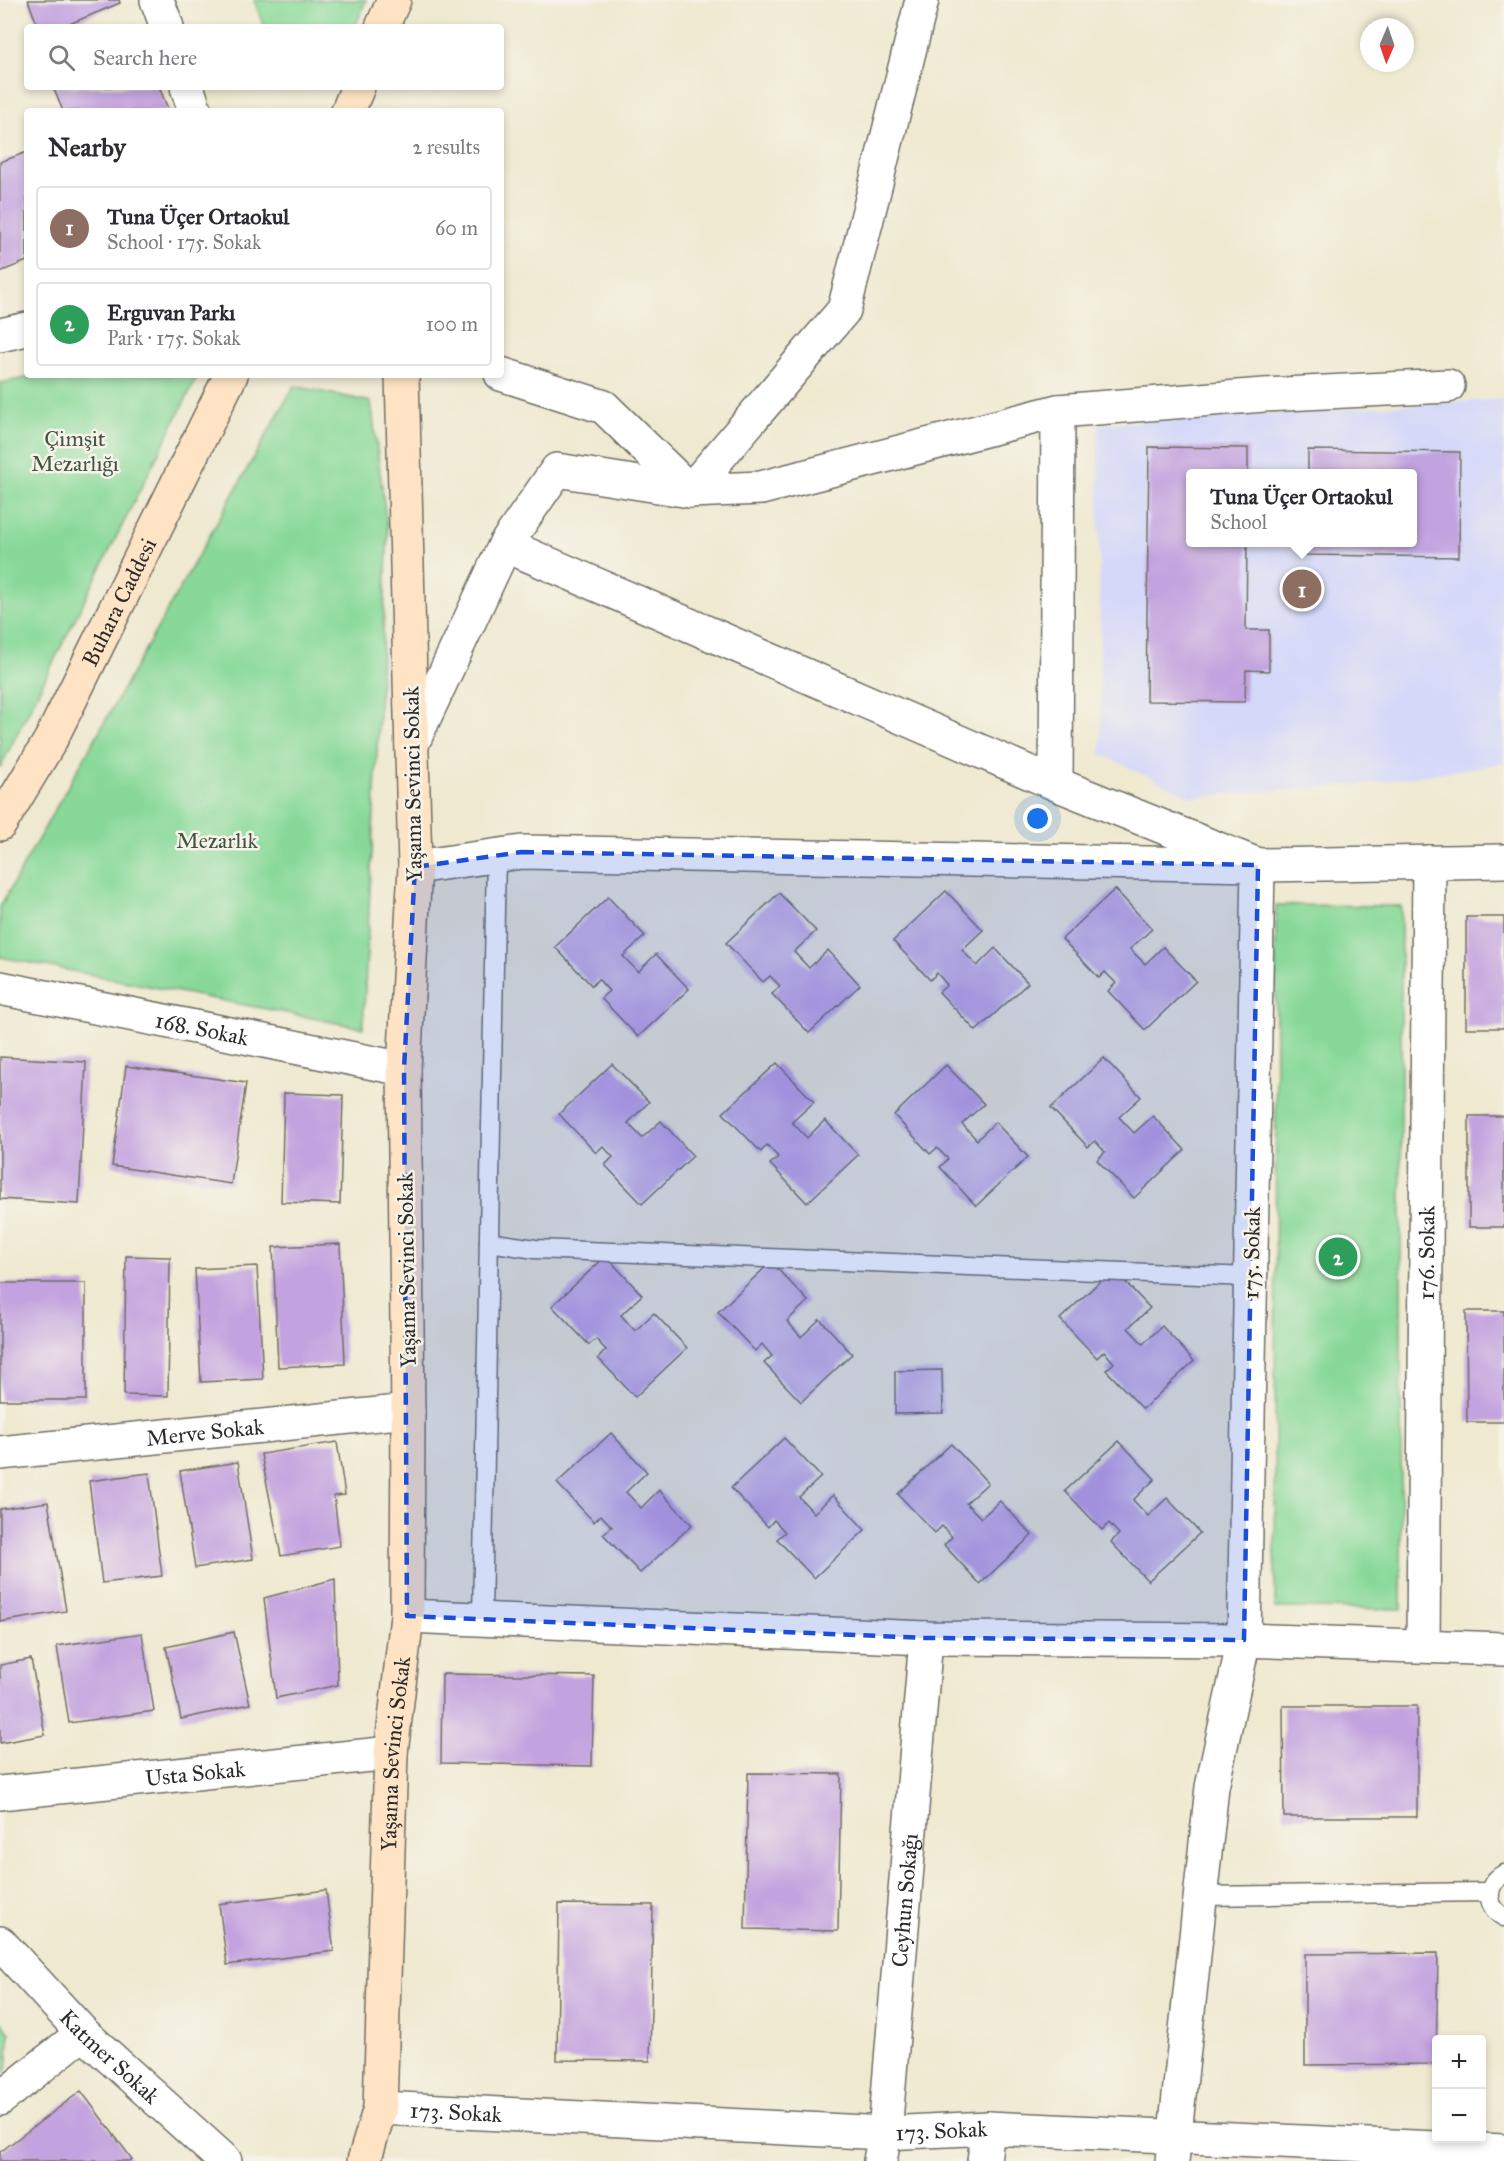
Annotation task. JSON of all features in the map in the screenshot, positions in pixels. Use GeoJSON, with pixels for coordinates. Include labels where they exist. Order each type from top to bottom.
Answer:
{"type":"FeatureCollection","features":[{"type":"Feature","properties":{"kind":"street"},"geometry":{"type":"LineString","coordinates":[[157,0],[165,24]]}},
{"type":"Feature","properties":{"kind":"street"},"geometry":{"type":"LineString","coordinates":[[383,24],[394,0]]}},
{"type":"Feature","properties":{"kind":"street"},"geometry":{"type":"LineString","coordinates":[[690,491],[844,310],[922,0]]}},
{"type":"Feature","properties":{"kind":"street"},"geometry":{"type":"LineString","coordinates":[[188,90],[194,108]]}},
{"type":"Feature","properties":{"kind":"street"},"geometry":{"type":"LineString","coordinates":[[349,108],[357,90]]}},
{"type":"Feature","properties":{"kind":"street"},"geometry":{"type":"LineString","coordinates":[[0,335],[24,330]]}},
{"type":"Feature","properties":{"kind":"street"},"geometry":{"type":"LineString","coordinates":[[504,375],[604,407],[690,491]]}},
{"type":"Feature","properties":{"kind":"street","name":"Buhara Caddesi"},"geometry":{"type":"LineString","coordinates":[[0,824],[50,741],[230,378]]}},
{"type":"Feature","properties":{"kind":"street","name":"Yaşama Sevinci Sokak"},"geometry":{"type":"LineString","coordinates":[[364,2161],[380,2108],[391,1753],[407,1616],[408,1411],[404,1069],[415,867],[402,378]]}},
{"type":"Feature","properties":{"kind":"street"},"geometry":{"type":"LineString","coordinates":[[412,744],[505,545],[556,470],[690,491],[761,488],[1058,411],[1264,395],[1448,386]]}},
{"type":"Feature","properties":{"kind":"street"},"geometry":{"type":"LineString","coordinates":[[1056,784],[1058,411]]}},
{"type":"Feature","properties":{"kind":"street"},"geometry":{"type":"LineString","coordinates":[[505,545],[1056,784],[1258,865]]}},
{"type":"Feature","properties":{"kind":"street"},"geometry":{"type":"LineString","coordinates":[[415,867],[522,852],[1258,865],[1504,861]]}},
{"type":"Feature","properties":{"kind":"street","name":"176. Sokak"},"geometry":{"type":"LineString","coordinates":[[1423,1645],[1429,862]]}},
{"type":"Feature","properties":{"kind":"street","name":"175. Sokak"},"geometry":{"type":"LineString","coordinates":[[1174,2149],[1212,1787],[1244,1640],[1258,865]]}},
{"type":"Feature","properties":{"kind":"street","name":"168. Sokak"},"geometry":{"type":"LineString","coordinates":[[0,988],[404,1069]]}},
{"type":"Feature","properties":{"kind":"street","name":"Merve Sokak"},"geometry":{"type":"LineString","coordinates":[[0,1453],[408,1411]]}},
{"type":"Feature","properties":{"kind":"street"},"geometry":{"type":"LineString","coordinates":[[407,1616],[482,1617],[926,1638],[1244,1640],[1504,1649]]}},
{"type":"Feature","properties":{"kind":"street","name":"Ceyhun Sokağı"},"geometry":{"type":"LineString","coordinates":[[883,2147],[926,1638]]}},
{"type":"Feature","properties":{"kind":"street","name":"Usta Sokak"},"geometry":{"type":"LineString","coordinates":[[0,1793],[391,1753]]}},
{"type":"Feature","properties":{"kind":"street","name":"Katmer Sokak"},"geometry":{"type":"LineString","coordinates":[[0,1943],[83,2033],[225,2161]]}},
{"type":"Feature","properties":{"kind":"street"},"geometry":{"type":"LineString","coordinates":[[0,2099],[83,2033]]}},
{"type":"Feature","properties":{"kind":"street","name":"173. Sokak"},"geometry":{"type":"LineString","coordinates":[[380,2108],[883,2147],[988,2128],[1174,2149],[1354,2153],[1504,2151]]}},
{"type":"Feature","properties":{"kind":"street"},"geometry":{"type":"LineString","coordinates":[[984,2161],[988,2128]]}},
{"type":"Feature","properties":{"kind":"lane"},"geometry":{"type":"LineString","coordinates":[[482,1617],[496,855]]}},
{"type":"Feature","properties":{"kind":"lane"},"geometry":{"type":"LineString","coordinates":[[489,1242],[536,1249],[1250,1277]]}},
{"type":"Feature","properties":{"kind":"lane"},"geometry":{"type":"LineString","coordinates":[[1504,1874],[1494,1882],[1489,1892],[1493,1908],[1504,1917]]}},
{"type":"Feature","properties":{"kind":"lane"},"geometry":{"type":"LineString","coordinates":[[1199,1896],[1489,1892]]}},
{"type":"Feature","properties":{"kind":"highlighted area"},"geometry":{"type":"Polygon","coordinates":[[[522,852],[1258,865],[1244,1640],[926,1638],[407,1616],[404,1069],[415,867],[522,852]]]}},
{"type":"Feature","properties":{"kind":"shaded area"},"geometry":{"type":"Polygon","coordinates":[[[1504,399],[1504,763],[1367,784],[1191,797],[1101,754],[1098,424],[1504,399]]]}},
{"type":"Feature","properties":{"kind":"green space"},"geometry":{"type":"Polygon","coordinates":[[[254,0],[366,0],[356,24],[263,24],[254,0]]]}},
{"type":"Feature","properties":{"kind":"green space","name":"Çimşit Mezarlığı"},"geometry":{"type":"Polygon","coordinates":[[[26,378],[196,378],[0,768],[0,383],[26,378]]]}},
{"type":"Feature","properties":{"kind":"green space","name":"Mezarlık"},"geometry":{"type":"Polygon","coordinates":[[[294,386],[371,402],[388,534],[363,1028],[0,957],[0,907],[294,386]]]}},
{"type":"Feature","properties":{"kind":"green space"},"geometry":{"type":"Polygon","coordinates":[[[1276,905],[1401,906],[1401,1609],[1275,1608],[1276,905]]]}},
{"type":"Feature","properties":{"kind":"green space"},"geometry":{"type":"Polygon","coordinates":[[[0,2021],[10,2033],[7,2070],[0,2076],[0,2021]]]}},
{"type":"Feature","properties":{"kind":"building"},"geometry":{"type":"Polygon","coordinates":[[[28,0],[119,0],[120,3],[69,24],[37,24],[28,0]]]}},
{"type":"Feature","properties":{"kind":"building"},"geometry":{"type":"Polygon","coordinates":[[[54,90],[160,90],[168,108],[62,108],[54,90]]]}},
{"type":"Feature","properties":{"kind":"building"},"geometry":{"type":"Polygon","coordinates":[[[24,153],[24,262],[0,272],[0,162],[24,153]]]}},
{"type":"Feature","properties":{"kind":"building"},"geometry":{"type":"Polygon","coordinates":[[[1149,447],[1248,448],[1248,469],[1186,469],[1186,547],[1247,547],[1246,630],[1269,630],[1269,671],[1246,670],[1245,702],[1146,701],[1149,447]]]}},
{"type":"Feature","properties":{"kind":"building"},"geometry":{"type":"Polygon","coordinates":[[[1308,450],[1460,452],[1459,557],[1306,555],[1307,547],[1417,547],[1417,469],[1308,469],[1308,450]]]}},
{"type":"Feature","properties":{"kind":"building"},"geometry":{"type":"Polygon","coordinates":[[[1115,889],[1152,929],[1130,949],[1145,964],[1163,947],[1196,981],[1145,1030],[1108,991],[1116,983],[1105,972],[1099,978],[1062,939],[1115,889]]]}},
{"type":"Feature","properties":{"kind":"building"},"geometry":{"type":"Polygon","coordinates":[[[946,891],[983,930],[962,950],[977,966],[995,948],[1028,983],[976,1031],[939,992],[947,985],[937,973],[930,980],[893,941],[946,891]]]}},
{"type":"Feature","properties":{"kind":"building"},"geometry":{"type":"Polygon","coordinates":[[[779,893],[816,931],[794,952],[809,968],[828,950],[860,985],[809,1033],[772,994],[780,986],[770,976],[763,982],[726,943],[779,893]]]}},
{"type":"Feature","properties":{"kind":"building"},"geometry":{"type":"Polygon","coordinates":[[[608,897],[645,936],[623,956],[638,972],[656,954],[689,989],[638,1037],[601,998],[609,991],[598,979],[592,986],[555,947],[608,897]]]}},
{"type":"Feature","properties":{"kind":"building"},"geometry":{"type":"Polygon","coordinates":[[[1466,917],[1504,917],[1504,1028],[1466,1028],[1466,917]]]}},
{"type":"Feature","properties":{"kind":"building"},"geometry":{"type":"Polygon","coordinates":[[[0,1057],[86,1062],[79,1204],[0,1199],[0,1057]]]}},
{"type":"Feature","properties":{"kind":"building"},"geometry":{"type":"Polygon","coordinates":[[[1104,1058],[1141,1097],[1119,1117],[1134,1133],[1153,1116],[1185,1150],[1134,1198],[1097,1160],[1105,1152],[1095,1141],[1088,1147],[1051,1108],[1104,1058]]]}},
{"type":"Feature","properties":{"kind":"building"},"geometry":{"type":"Polygon","coordinates":[[[777,1063],[814,1102],[792,1122],[807,1138],[825,1120],[858,1155],[807,1203],[770,1164],[778,1157],[767,1145],[761,1152],[723,1113],[777,1063]]]}},
{"type":"Feature","properties":{"kind":"building"},"geometry":{"type":"Polygon","coordinates":[[[612,1064],[649,1102],[628,1123],[642,1138],[661,1121],[693,1156],[642,1204],[605,1165],[613,1157],[603,1146],[596,1153],[559,1114],[612,1064]]]}},
{"type":"Feature","properties":{"kind":"building"},"geometry":{"type":"Polygon","coordinates":[[[946,1065],[984,1104],[962,1124],[977,1140],[995,1122],[1028,1157],[976,1206],[940,1167],[948,1159],[937,1148],[930,1154],[894,1115],[946,1065]]]}},
{"type":"Feature","properties":{"kind":"building"},"geometry":{"type":"Polygon","coordinates":[[[126,1066],[246,1083],[231,1184],[112,1166],[126,1066]]]}},
{"type":"Feature","properties":{"kind":"building"},"geometry":{"type":"Polygon","coordinates":[[[284,1093],[343,1095],[340,1204],[281,1202],[284,1093]]]}},
{"type":"Feature","properties":{"kind":"building"},"geometry":{"type":"Polygon","coordinates":[[[1469,1116],[1504,1116],[1504,1227],[1469,1227],[1469,1116]]]}},
{"type":"Feature","properties":{"kind":"building"},"geometry":{"type":"Polygon","coordinates":[[[340,1244],[345,1364],[278,1367],[273,1247],[340,1244]]]}},
{"type":"Feature","properties":{"kind":"building"},"geometry":{"type":"Polygon","coordinates":[[[126,1256],[170,1257],[168,1396],[124,1395],[126,1256]]]}},
{"type":"Feature","properties":{"kind":"building"},"geometry":{"type":"Polygon","coordinates":[[[606,1256],[642,1295],[621,1315],[635,1331],[654,1313],[687,1348],[635,1397],[598,1358],[606,1350],[596,1339],[589,1345],[552,1306],[606,1256]]]}},
{"type":"Feature","properties":{"kind":"building"},"geometry":{"type":"Polygon","coordinates":[[[771,1262],[808,1301],[787,1321],[801,1337],[820,1319],[852,1354],[801,1402],[764,1363],[772,1356],[762,1344],[755,1351],[718,1312],[771,1262]]]}},
{"type":"Feature","properties":{"kind":"building"},"geometry":{"type":"Polygon","coordinates":[[[257,1266],[263,1379],[201,1382],[195,1269],[257,1266]]]}},
{"type":"Feature","properties":{"kind":"building"},"geometry":{"type":"Polygon","coordinates":[[[1113,1269],[1150,1308],[1128,1328],[1143,1344],[1162,1326],[1194,1361],[1143,1409],[1106,1370],[1114,1363],[1104,1351],[1097,1358],[1060,1319],[1113,1269]]]}},
{"type":"Feature","properties":{"kind":"building"},"geometry":{"type":"Polygon","coordinates":[[[0,1283],[86,1283],[86,1400],[0,1400],[0,1283]]]}},
{"type":"Feature","properties":{"kind":"building"},"geometry":{"type":"Polygon","coordinates":[[[1466,1311],[1504,1311],[1504,1422],[1467,1422],[1466,1311]]]}},
{"type":"Feature","properties":{"kind":"building"},"geometry":{"type":"Polygon","coordinates":[[[942,1370],[943,1413],[895,1414],[895,1371],[942,1370]]]}},
{"type":"Feature","properties":{"kind":"building"},"geometry":{"type":"Polygon","coordinates":[[[611,1433],[647,1472],[626,1492],[641,1508],[659,1490],[692,1525],[640,1573],[603,1534],[612,1527],[601,1515],[594,1522],[557,1483],[611,1433]]]}},
{"type":"Feature","properties":{"kind":"building"},"geometry":{"type":"Polygon","coordinates":[[[784,1438],[821,1477],[799,1497],[814,1513],[833,1495],[865,1530],[814,1578],[777,1539],[785,1532],[774,1520],[768,1527],[731,1488],[784,1438]]]}},
{"type":"Feature","properties":{"kind":"building"},"geometry":{"type":"Polygon","coordinates":[[[1119,1441],[1155,1479],[1133,1500],[1148,1516],[1167,1498],[1200,1533],[1148,1581],[1111,1542],[1119,1534],[1109,1523],[1102,1530],[1065,1491],[1119,1441]]]}},
{"type":"Feature","properties":{"kind":"building"},"geometry":{"type":"Polygon","coordinates":[[[337,1442],[345,1495],[334,1496],[340,1546],[281,1556],[261,1454],[337,1442]]]}},
{"type":"Feature","properties":{"kind":"building"},"geometry":{"type":"Polygon","coordinates":[[[951,1444],[988,1483],[966,1503],[981,1518],[1000,1501],[1032,1535],[980,1584],[944,1545],[952,1537],[942,1526],[935,1533],[898,1494],[951,1444]]]}},
{"type":"Feature","properties":{"kind":"building"},"geometry":{"type":"Polygon","coordinates":[[[238,1462],[253,1559],[195,1568],[180,1471],[238,1462]]]}},
{"type":"Feature","properties":{"kind":"building"},"geometry":{"type":"Polygon","coordinates":[[[149,1473],[162,1576],[102,1583],[89,1481],[149,1473]]]}},
{"type":"Feature","properties":{"kind":"building"},"geometry":{"type":"Polygon","coordinates":[[[48,1502],[66,1611],[0,1622],[0,1509],[48,1502]]]}},
{"type":"Feature","properties":{"kind":"building"},"geometry":{"type":"Polygon","coordinates":[[[335,1579],[338,1685],[276,1698],[264,1598],[335,1579]]]}},
{"type":"Feature","properties":{"kind":"building"},"geometry":{"type":"Polygon","coordinates":[[[234,1632],[250,1704],[181,1719],[166,1647],[234,1632]]]}},
{"type":"Feature","properties":{"kind":"building"},"geometry":{"type":"Polygon","coordinates":[[[142,1633],[154,1711],[69,1723],[57,1646],[142,1633]]]}},
{"type":"Feature","properties":{"kind":"building"},"geometry":{"type":"Polygon","coordinates":[[[31,1659],[45,1735],[0,1743],[0,1665],[31,1659]]]}},
{"type":"Feature","properties":{"kind":"building"},"geometry":{"type":"Polygon","coordinates":[[[442,1674],[594,1676],[592,1766],[441,1763],[442,1674]]]}},
{"type":"Feature","properties":{"kind":"building"},"geometry":{"type":"Polygon","coordinates":[[[1283,1706],[1417,1706],[1417,1817],[1284,1817],[1283,1706]]]}},
{"type":"Feature","properties":{"kind":"building"},"geometry":{"type":"Polygon","coordinates":[[[748,1773],[841,1774],[838,1931],[745,1929],[748,1773]]]}},
{"type":"Feature","properties":{"kind":"building"},"geometry":{"type":"Polygon","coordinates":[[[326,1890],[334,1951],[227,1965],[219,1904],[326,1890]]]}},
{"type":"Feature","properties":{"kind":"building"},"geometry":{"type":"Polygon","coordinates":[[[559,1904],[653,1905],[650,2061],[557,2060],[559,1904]]]}},
{"type":"Feature","properties":{"kind":"building"},"geometry":{"type":"Polygon","coordinates":[[[1438,1953],[1437,2035],[1432,2035],[1432,2064],[1305,2065],[1305,1954],[1438,1953]]]}},
{"type":"Feature","properties":{"kind":"building"},"geometry":{"type":"Polygon","coordinates":[[[81,2091],[132,2159],[129,2161],[0,2161],[0,2152],[81,2091]]]}},
{"type":"Feature","properties":{"kind":"place","name":"Tuna Üçer Ortaokul"},"geometry":{"type":"Point","coordinates":[1302,589]}},
{"type":"Feature","properties":{"kind":"place","name":"Erguvan Parkı"},"geometry":{"type":"Point","coordinates":[1338,1257]}}]}
